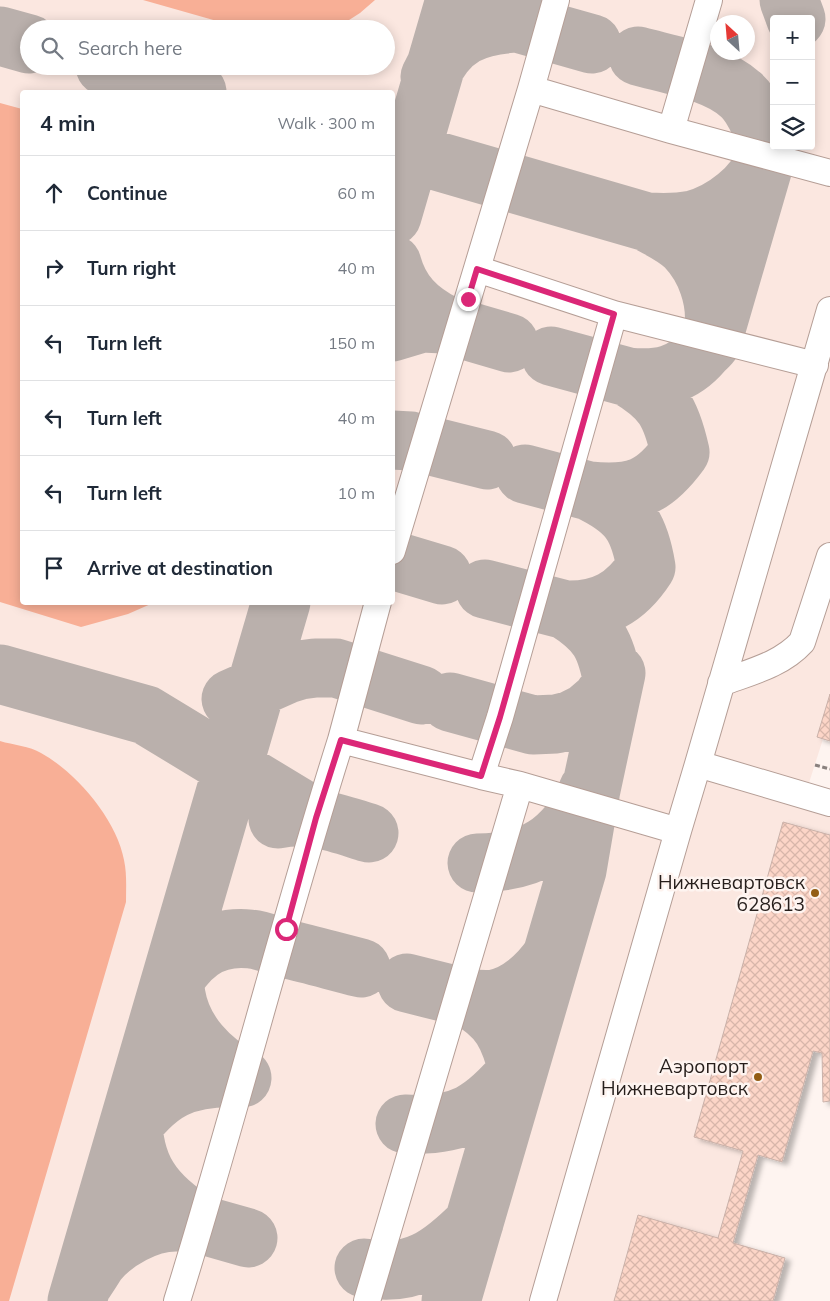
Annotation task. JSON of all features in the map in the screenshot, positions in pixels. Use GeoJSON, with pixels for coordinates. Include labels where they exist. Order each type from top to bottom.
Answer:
{"type":"FeatureCollection","features":[{"type":"Feature","properties":{"kind":"lane"},"geometry":{"type":"LineString","coordinates":[[395,541],[556,0]]}},
{"type":"Feature","properties":{"kind":"lane"},"geometry":{"type":"LineString","coordinates":[[671,130],[709,0]]}},
{"type":"Feature","properties":{"kind":"lane"},"geometry":{"type":"LineString","coordinates":[[531,89],[671,130],[830,172]]}},
{"type":"Feature","properties":{"kind":"lane"},"geometry":{"type":"LineString","coordinates":[[477,269],[614,314],[814,365]]}},
{"type":"Feature","properties":{"kind":"lane"},"geometry":{"type":"LineString","coordinates":[[543,1301],[830,310]]}},
{"type":"Feature","properties":{"kind":"lane"},"geometry":{"type":"LineString","coordinates":[[481,776],[531,610],[614,314]]}},
{"type":"Feature","properties":{"kind":"lane"},"geometry":{"type":"LineString","coordinates":[[721,683],[776,662],[792,653],[802,642],[830,556]]}},
{"type":"Feature","properties":{"kind":"lane"},"geometry":{"type":"LineString","coordinates":[[182,1300],[316,818],[341,740],[377,605]]}},
{"type":"Feature","properties":{"kind":"lane"},"geometry":{"type":"LineString","coordinates":[[341,740],[520,785],[678,831]]}},
{"type":"Feature","properties":{"kind":"lane"},"geometry":{"type":"LineString","coordinates":[[698,764],[830,803]]}},
{"type":"Feature","properties":{"kind":"lane"},"geometry":{"type":"LineString","coordinates":[[367,1301],[520,785]]}},
{"type":"Feature","properties":{"kind":"path"},"geometry":{"type":"LineString","coordinates":[[814,765],[830,770]]}},
{"type":"Feature","properties":{"kind":"shaded area","name":"Аэропорт Нижневартовск"},"geometry":{"type":"Polygon","coordinates":[[[0,0],[830,0],[830,741],[823,739],[808,786],[830,793],[830,1101],[822,1054],[813,1051],[782,1162],[758,1155],[733,1242],[785,1258],[773,1301],[0,1301],[0,0]]]}},
{"type":"Feature","properties":{"kind":"shaded area"},"geometry":{"type":"Polygon","coordinates":[[[143,0],[375,0],[349,20],[213,20],[143,0]]]}},
{"type":"Feature","properties":{"kind":"shaded area"},"geometry":{"type":"Polygon","coordinates":[[[0,103],[20,108],[20,605],[148,605],[128,614],[81,627],[0,602],[0,103]]]}},
{"type":"Feature","properties":{"kind":"shaded area"},"geometry":{"type":"Polygon","coordinates":[[[0,741],[27,747],[41,753],[68,772],[81,785],[104,814],[113,829],[120,845],[126,870],[126,902],[9,1301],[0,1301],[0,741]]]}},
{"type":"Feature","properties":{"kind":"building"},"geometry":{"type":"Polygon","coordinates":[[[830,694],[830,741],[817,737],[830,694]]]}},
{"type":"Feature","properties":{"kind":"building","name":"Аэропорт Нижневартовск"},"geometry":{"type":"Polygon","coordinates":[[[783,822],[830,835],[830,1101],[823,1102],[822,1053],[813,1051],[782,1162],[758,1155],[733,1243],[785,1258],[773,1301],[614,1301],[638,1215],[718,1238],[743,1151],[694,1137],[783,822]]]}},
{"type":"Feature","properties":{"kind":"taxiway"},"geometry":{"type":"LineString","coordinates":[[395,206],[455,0]]}},
{"type":"Feature","properties":{"kind":"taxiway"},"geometry":{"type":"LineString","coordinates":[[430,77],[437,63],[446,52],[465,35],[489,27],[518,23],[491,0]]}},
{"type":"Feature","properties":{"kind":"taxiway"},"geometry":{"type":"LineString","coordinates":[[789,0],[795,15]]}},
{"type":"Feature","properties":{"kind":"taxiway"},"geometry":{"type":"LineString","coordinates":[[518,23],[592,44]]}},
{"type":"Feature","properties":{"kind":"taxiway"},"geometry":{"type":"LineString","coordinates":[[0,36],[20,42]]}},
{"type":"Feature","properties":{"kind":"taxiway"},"geometry":{"type":"LineString","coordinates":[[450,702],[533,725],[556,724],[572,720],[586,713],[600,701],[613,683],[604,649],[594,632],[566,610],[591,608],[612,600],[630,587],[646,567],[640,540],[629,520],[613,505],[589,491],[618,492],[641,487],[661,474],[680,452],[673,426],[664,407],[650,392],[628,377],[660,377],[678,371],[687,366],[709,345],[714,334],[712,295],[699,264],[682,243],[647,222],[682,222],[716,211],[737,197],[755,178],[766,157],[767,150],[756,115],[746,100],[731,87],[719,80],[692,70],[638,56]]}},
{"type":"Feature","properties":{"kind":"taxiway"},"geometry":{"type":"LineString","coordinates":[[137,75],[190,90]]}},
{"type":"Feature","properties":{"kind":"taxiway"},"geometry":{"type":"LineString","coordinates":[[395,149],[647,222]]}},
{"type":"Feature","properties":{"kind":"taxiway"},"geometry":{"type":"LineString","coordinates":[[716,329],[764,164]]}},
{"type":"Feature","properties":{"kind":"taxiway"},"geometry":{"type":"LineString","coordinates":[[395,274],[411,300],[434,319],[444,324]]}},
{"type":"Feature","properties":{"kind":"taxiway"},"geometry":{"type":"LineString","coordinates":[[395,331],[422,323],[444,324],[509,343]]}},
{"type":"Feature","properties":{"kind":"taxiway"},"geometry":{"type":"LineString","coordinates":[[551,356],[628,377]]}},
{"type":"Feature","properties":{"kind":"taxiway"},"geometry":{"type":"LineString","coordinates":[[395,440],[411,441],[487,460]]}},
{"type":"Feature","properties":{"kind":"taxiway"},"geometry":{"type":"LineString","coordinates":[[525,474],[589,491]]}},
{"type":"Feature","properties":{"kind":"taxiway"},"geometry":{"type":"LineString","coordinates":[[395,561],[442,575]]}},
{"type":"Feature","properties":{"kind":"taxiway"},"geometry":{"type":"LineString","coordinates":[[485,589],[566,610]]}},
{"type":"Feature","properties":{"kind":"taxiway"},"geometry":{"type":"LineString","coordinates":[[77,1301],[280,605]]}},
{"type":"Feature","properties":{"kind":"taxiway"},"geometry":{"type":"LineString","coordinates":[[231,699],[287,674],[315,668],[336,668],[421,695]]}},
{"type":"Feature","properties":{"kind":"taxiway"},"geometry":{"type":"LineString","coordinates":[[451,1301],[577,870],[590,794],[616,673]]}},
{"type":"Feature","properties":{"kind":"taxiway"},"geometry":{"type":"LineString","coordinates":[[0,674],[146,715],[316,818]]}},
{"type":"Feature","properties":{"kind":"taxiway"},"geometry":{"type":"LineString","coordinates":[[477,863],[515,859],[531,854],[544,846],[557,837],[568,825],[590,794],[588,790]]}},
{"type":"Feature","properties":{"kind":"taxiway"},"geometry":{"type":"LineString","coordinates":[[278,819],[290,817],[313,818],[369,833]]}},
{"type":"Feature","properties":{"kind":"taxiway"},"geometry":{"type":"LineString","coordinates":[[168,990],[191,958],[211,945],[235,939],[259,941],[361,968]]}},
{"type":"Feature","properties":{"kind":"taxiway"},"geometry":{"type":"LineString","coordinates":[[405,1124],[441,1123],[469,1114],[482,1107],[518,1071],[507,1037],[502,1028],[488,1012],[467,998],[494,999],[503,997],[527,983],[552,956]]}},
{"type":"Feature","properties":{"kind":"taxiway"},"geometry":{"type":"LineString","coordinates":[[125,1136],[149,1107],[174,1089],[204,1079],[242,1078],[209,1054],[199,1044],[184,1021],[176,995],[176,964]]}},
{"type":"Feature","properties":{"kind":"taxiway"},"geometry":{"type":"LineString","coordinates":[[407,983],[467,998]]}},
{"type":"Feature","properties":{"kind":"taxiway"},"geometry":{"type":"LineString","coordinates":[[82,1285],[104,1254],[133,1234],[154,1225],[165,1223],[199,1224],[169,1202],[148,1177],[136,1148],[133,1130],[133,1110]]}},
{"type":"Feature","properties":{"kind":"taxiway"},"geometry":{"type":"LineString","coordinates":[[364,1268],[397,1270],[412,1267],[438,1254],[474,1223]]}},
{"type":"Feature","properties":{"kind":"taxiway"},"geometry":{"type":"LineString","coordinates":[[199,1224],[248,1238]]}},
{"type":"Feature","properties":{"kind":"place","name":"Нижневартовск 628613"},"geometry":{"type":"Point","coordinates":[815,893]}},
{"type":"Feature","properties":{"kind":"place","name":"Аэропорт Нижневартовск"},"geometry":{"type":"Point","coordinates":[758,1077]}},
{"type":"Feature","properties":{"kind":"route"},"geometry":{"type":"LineString","coordinates":[[286,929],[316,818],[341,740],[481,776],[500,717],[614,314],[477,269],[468,299]]}}]}
